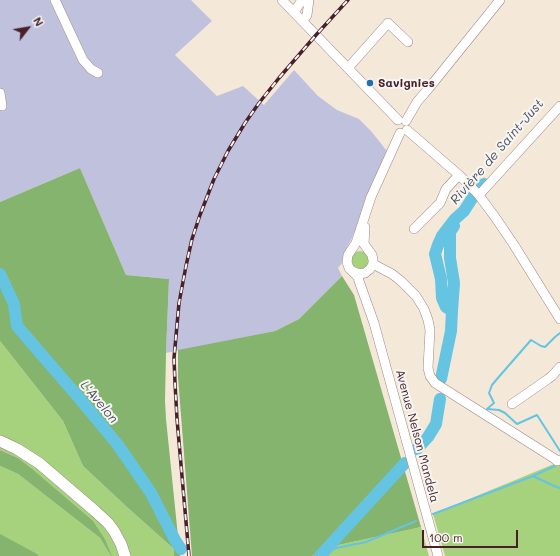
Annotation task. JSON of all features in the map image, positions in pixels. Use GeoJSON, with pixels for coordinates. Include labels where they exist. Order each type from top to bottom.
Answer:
{"type":"FeatureCollection","features":[{"type":"Feature","properties":{"kind":"main road"},"geometry":{"type":"LineString","coordinates":[[0,441],[34,459],[95,511],[111,526],[123,548],[125,556]]}},
{"type":"Feature","properties":{"kind":"main road"},"geometry":{"type":"LineString","coordinates":[[68,488],[104,526],[116,543],[120,556]]}},
{"type":"Feature","properties":{"kind":"street"},"geometry":{"type":"LineString","coordinates":[[55,0],[83,60],[91,69],[98,73]]}},
{"type":"Feature","properties":{"kind":"street"},"geometry":{"type":"LineString","coordinates":[[282,0],[403,126],[459,175],[477,193],[495,216],[560,319]]}},
{"type":"Feature","properties":{"kind":"street"},"geometry":{"type":"LineString","coordinates":[[294,12],[302,0]]}},
{"type":"Feature","properties":{"kind":"street"},"geometry":{"type":"LineString","coordinates":[[303,21],[307,15],[309,0]]}},
{"type":"Feature","properties":{"kind":"street"},"geometry":{"type":"LineString","coordinates":[[366,209],[364,242],[365,246],[373,257],[371,267],[365,273],[361,274],[352,271],[348,267],[347,256],[356,243],[366,209],[403,126],[417,102],[500,0]]}},
{"type":"Feature","properties":{"kind":"street"},"geometry":{"type":"LineString","coordinates":[[348,68],[388,23],[408,42]]}},
{"type":"Feature","properties":{"kind":"street"},"geometry":{"type":"LineString","coordinates":[[0,93],[2,106]]}},
{"type":"Feature","properties":{"kind":"street"},"geometry":{"type":"LineString","coordinates":[[477,193],[508,163],[560,106]]}},
{"type":"Feature","properties":{"kind":"street"},"geometry":{"type":"LineString","coordinates":[[414,229],[440,203],[446,189],[459,175]]}},
{"type":"Feature","properties":{"kind":"street"},"geometry":{"type":"LineString","coordinates":[[351,251],[354,248],[360,247],[369,250]]}},
{"type":"Feature","properties":{"kind":"street"},"geometry":{"type":"LineString","coordinates":[[371,267],[392,274],[401,281],[416,296],[424,309],[430,330],[428,368],[430,376],[435,383],[558,461],[560,460]]}},
{"type":"Feature","properties":{"kind":"street","name":"Avenue Nelson Mandela"},"geometry":{"type":"LineString","coordinates":[[371,267],[366,279],[374,323]]}},
{"type":"Feature","properties":{"kind":"street","name":"Avenue Nelson Mandela"},"geometry":{"type":"LineString","coordinates":[[352,271],[359,279],[374,323],[438,556]]}},
{"type":"Feature","properties":{"kind":"street"},"geometry":{"type":"LineString","coordinates":[[512,404],[552,376],[560,367]]}},
{"type":"Feature","properties":{"kind":"shaded area"},"geometry":{"type":"Polygon","coordinates":[[[0,0],[191,0],[212,21],[175,55],[217,96],[243,86],[264,105],[294,70],[318,96],[337,110],[359,119],[387,151],[352,238],[344,253],[342,263],[338,268],[342,276],[299,319],[275,331],[166,353],[169,279],[126,275],[80,168],[0,202],[0,0]]]}},
{"type":"Feature","properties":{"kind":"green space"},"geometry":{"type":"Polygon","coordinates":[[[80,168],[126,275],[169,279],[165,401],[180,556],[174,556],[174,549],[83,466],[63,421],[0,341],[0,202],[80,168]]]}},
{"type":"Feature","properties":{"kind":"green space"},"geometry":{"type":"Polygon","coordinates":[[[360,251],[364,252],[368,256],[368,264],[364,268],[360,269],[356,268],[352,264],[351,260],[352,256],[356,252],[360,251]]]}},
{"type":"Feature","properties":{"kind":"green space"},"geometry":{"type":"Polygon","coordinates":[[[342,276],[354,295],[421,527],[334,546],[312,556],[192,556],[178,377],[178,350],[275,331],[299,319],[342,276]]]}},
{"type":"Feature","properties":{"kind":"green space"},"geometry":{"type":"Polygon","coordinates":[[[0,341],[63,421],[83,466],[174,549],[174,556],[112,556],[106,541],[18,458],[0,450],[0,341]]]}},
{"type":"Feature","properties":{"kind":"green space"},"geometry":{"type":"Polygon","coordinates":[[[0,450],[18,458],[93,521],[106,541],[112,556],[100,538],[18,474],[0,466],[0,450]]]}},
{"type":"Feature","properties":{"kind":"green space"},"geometry":{"type":"Polygon","coordinates":[[[560,460],[560,556],[445,556],[433,514],[554,464],[560,460]]]}},
{"type":"Feature","properties":{"kind":"green space"},"geometry":{"type":"Polygon","coordinates":[[[0,466],[18,474],[100,538],[111,556],[0,556],[0,466]]]}},
{"type":"Feature","properties":{"kind":"green space"},"geometry":{"type":"Polygon","coordinates":[[[421,527],[429,556],[312,556],[334,546],[421,527]]]}},
{"type":"Feature","properties":{"kind":"green space"},"geometry":{"type":"Polygon","coordinates":[[[0,534],[37,554],[39,556],[0,556],[0,534]]]}},
{"type":"Feature","properties":{"kind":"waterway","name":"Rivière de Saint-Just"},"geometry":{"type":"LineString","coordinates":[[441,379],[451,331],[452,311],[446,307],[442,298],[441,279],[435,254],[442,236],[455,219],[464,211],[484,184]]}},
{"type":"Feature","properties":{"kind":"waterway"},"geometry":{"type":"LineString","coordinates":[[452,311],[454,283],[450,258],[450,232],[454,226]]}},
{"type":"Feature","properties":{"kind":"waterway","name":"L'Avelon"},"geometry":{"type":"LineString","coordinates":[[0,274],[14,304],[17,326],[118,445],[151,493],[181,549]]}},
{"type":"Feature","properties":{"kind":"waterway"},"geometry":{"type":"LineString","coordinates":[[560,333],[545,347],[531,340],[492,385],[489,393],[494,403],[487,409],[499,410],[505,413],[517,424],[537,415],[560,451]]}},
{"type":"Feature","properties":{"kind":"waterway","name":"Rivière de Saint-Just"},"geometry":{"type":"LineString","coordinates":[[417,449],[428,437],[436,424],[440,399]]}},
{"type":"Feature","properties":{"kind":"waterway","name":"Rivière de Saint-Just"},"geometry":{"type":"LineString","coordinates":[[320,556],[405,463]]}},
{"type":"Feature","properties":{"kind":"waterway"},"geometry":{"type":"LineString","coordinates":[[533,476],[559,464]]}},
{"type":"Feature","properties":{"kind":"waterway"},"geometry":{"type":"LineString","coordinates":[[433,514],[533,476],[560,488]]}},
{"type":"Feature","properties":{"kind":"waterway"},"geometry":{"type":"LineString","coordinates":[[322,554],[336,548],[366,542],[416,521]]}},
{"type":"Feature","properties":{"kind":"railway"},"geometry":{"type":"LineString","coordinates":[[189,556],[177,419],[174,358],[179,303],[192,239],[214,179],[228,151],[245,123],[279,78],[348,0]]}},
{"type":"Feature","properties":{"kind":"place","name":"Savignies"},"geometry":{"type":"Point","coordinates":[370,83]}}]}
